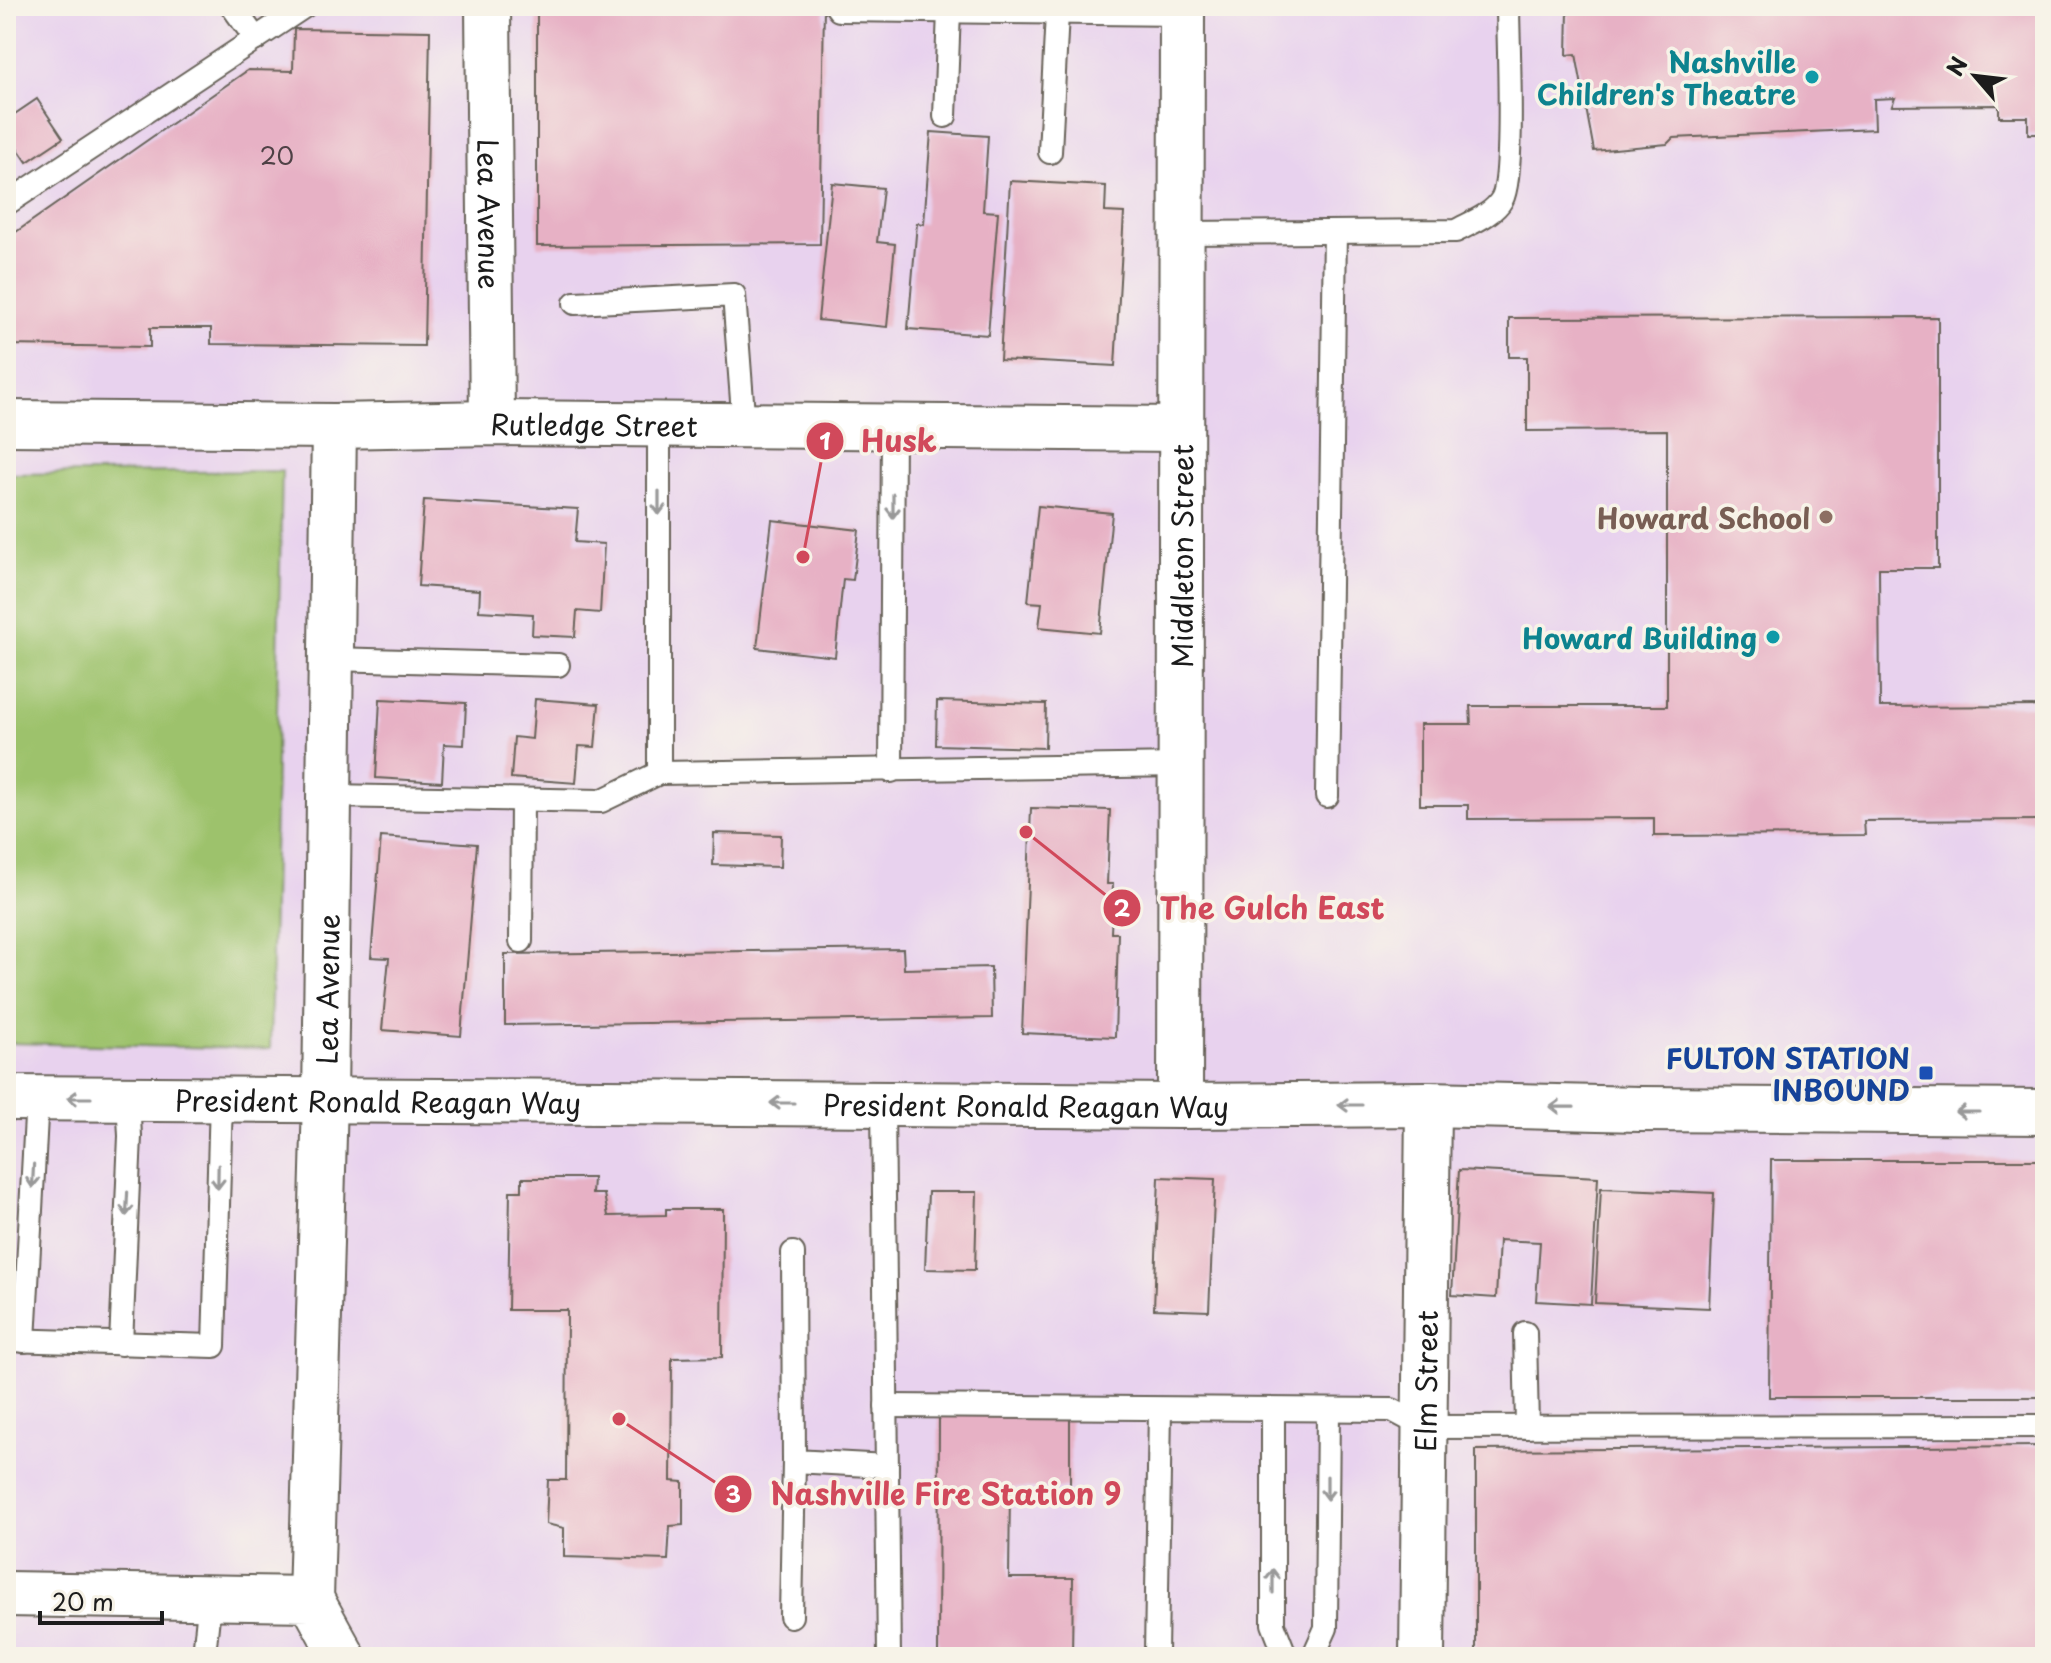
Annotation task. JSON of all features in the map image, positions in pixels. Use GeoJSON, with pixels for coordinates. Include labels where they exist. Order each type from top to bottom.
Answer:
{"type":"FeatureCollection","features":[{"type":"Feature","properties":{"kind":"street","name":"Lea Avenue"},"geometry":{"type":"LineString","coordinates":[[488,6],[492,423]]}},
{"type":"Feature","properties":{"kind":"street","name":"Middleton Street"},"geometry":{"type":"LineString","coordinates":[[1180,1106],[1182,10]]}},
{"type":"Feature","properties":{"kind":"street","name":"Rutledge Street"},"geometry":{"type":"LineString","coordinates":[[6,423],[334,426],[492,423],[1181,429]]}},
{"type":"Feature","properties":{"kind":"street","name":"Lea Avenue"},"geometry":{"type":"LineString","coordinates":[[311,1599],[325,1099],[334,426]]}},
{"type":"Feature","properties":{"kind":"street","name":"President Ronald Reagan Way"},"geometry":{"type":"LineString","coordinates":[[21,1098],[1180,1106],[1428,1104],[2045,1112]]}},
{"type":"Feature","properties":{"kind":"street","name":"Elm Street"},"geometry":{"type":"LineString","coordinates":[[1422,1657],[1428,1104]]}},
{"type":"Feature","properties":{"kind":"street"},"geometry":{"type":"LineString","coordinates":[[6,1594],[311,1599],[343,1657]]}},
{"type":"Feature","properties":{"kind":"lane"},"geometry":{"type":"LineString","coordinates":[[232,6],[256,39]]}},
{"type":"Feature","properties":{"kind":"lane"},"geometry":{"type":"LineString","coordinates":[[6,204],[305,6]]}},
{"type":"Feature","properties":{"kind":"lane"},"geometry":{"type":"LineString","coordinates":[[836,6],[839,10],[1057,13],[1182,10]]}},
{"type":"Feature","properties":{"kind":"lane"},"geometry":{"type":"LineString","coordinates":[[1181,233],[1456,231],[1486,214],[1502,199],[1508,163],[1508,6]]}},
{"type":"Feature","properties":{"kind":"lane"},"geometry":{"type":"LineString","coordinates":[[945,116],[949,11]]}},
{"type":"Feature","properties":{"kind":"lane"},"geometry":{"type":"LineString","coordinates":[[1050,152],[1057,13]]}},
{"type":"Feature","properties":{"kind":"lane"},"geometry":{"type":"LineString","coordinates":[[1327,796],[1335,232]]}},
{"type":"Feature","properties":{"kind":"lane"},"geometry":{"type":"LineString","coordinates":[[575,303],[734,295],[744,427]]}},
{"type":"Feature","properties":{"kind":"lane"},"geometry":{"type":"LineString","coordinates":[[659,425],[659,773]]}},
{"type":"Feature","properties":{"kind":"lane"},"geometry":{"type":"LineString","coordinates":[[891,771],[893,428]]}},
{"type":"Feature","properties":{"kind":"lane"},"geometry":{"type":"LineString","coordinates":[[331,659],[558,665]]}},
{"type":"Feature","properties":{"kind":"lane"},"geometry":{"type":"LineString","coordinates":[[330,796],[601,801],[659,773],[1181,765]]}},
{"type":"Feature","properties":{"kind":"lane"},"geometry":{"type":"LineString","coordinates":[[521,941],[522,800]]}},
{"type":"Feature","properties":{"kind":"lane"},"geometry":{"type":"LineString","coordinates":[[21,1098],[15,1341],[214,1346],[221,1099]]}},
{"type":"Feature","properties":{"kind":"lane"},"geometry":{"type":"LineString","coordinates":[[121,1344],[130,1136],[128,1098]]}},
{"type":"Feature","properties":{"kind":"lane"},"geometry":{"type":"LineString","coordinates":[[883,1103],[889,1657]]}},
{"type":"Feature","properties":{"kind":"lane"},"geometry":{"type":"LineString","coordinates":[[791,1616],[793,1253]]}},
{"type":"Feature","properties":{"kind":"lane"},"geometry":{"type":"LineString","coordinates":[[1525,1333],[1527,1427]]}},
{"type":"Feature","properties":{"kind":"lane"},"geometry":{"type":"LineString","coordinates":[[886,1406],[1392,1410],[1424,1427],[2045,1426]]}},
{"type":"Feature","properties":{"kind":"lane"},"geometry":{"type":"LineString","coordinates":[[1156,1653],[1160,1409]]}},
{"type":"Feature","properties":{"kind":"lane"},"geometry":{"type":"LineString","coordinates":[[1313,1657],[1326,1628],[1328,1410]]}},
{"type":"Feature","properties":{"kind":"lane"},"geometry":{"type":"LineString","coordinates":[[1273,1411],[1273,1624],[1286,1657]]}},
{"type":"Feature","properties":{"kind":"lane"},"geometry":{"type":"LineString","coordinates":[[794,1461],[887,1466]]}},
{"type":"Feature","properties":{"kind":"lane"},"geometry":{"type":"LineString","coordinates":[[201,1657],[210,1597]]}},
{"type":"Feature","properties":{"kind":"shaded area"},"geometry":{"type":"Polygon","coordinates":[[[6,6],[2045,6],[2045,1657],[6,1657],[6,6]]]}},
{"type":"Feature","properties":{"kind":"green space"},"geometry":{"type":"Polygon","coordinates":[[[282,471],[270,1049],[6,1043],[6,474],[282,471]]]}},
{"type":"Feature","properties":{"kind":"building"},"geometry":{"type":"Polygon","coordinates":[[[537,6],[824,6],[820,244],[537,246],[537,6]]]}},
{"type":"Feature","properties":{"kind":"building","name":"Nashville Children's Theatre"},"geometry":{"type":"Polygon","coordinates":[[[1586,6],[1860,6],[1862,12],[1905,10],[1905,6],[2045,6],[2045,134],[2028,134],[2028,117],[1999,117],[1999,105],[1892,106],[1895,98],[1874,99],[1875,129],[1673,138],[1667,144],[1594,151],[1576,54],[1567,55],[1568,10],[1586,10],[1586,6]]]}},
{"type":"Feature","properties":{"kind":"building"},"geometry":{"type":"Polygon","coordinates":[[[294,29],[430,31],[424,346],[211,344],[211,328],[150,328],[150,347],[6,345],[6,239],[248,70],[293,71],[294,29]]]}},
{"type":"Feature","properties":{"kind":"building"},"geometry":{"type":"Polygon","coordinates":[[[37,99],[63,138],[27,162],[6,131],[6,120],[37,99]]]}},
{"type":"Feature","properties":{"kind":"building"},"geometry":{"type":"Polygon","coordinates":[[[931,132],[988,136],[983,211],[998,212],[988,335],[908,329],[917,223],[924,224],[931,132]]]}},
{"type":"Feature","properties":{"kind":"building"},"geometry":{"type":"Polygon","coordinates":[[[1010,181],[1106,186],[1105,212],[1124,213],[1115,366],[1000,360],[1010,181]]]}},
{"type":"Feature","properties":{"kind":"building"},"geometry":{"type":"Polygon","coordinates":[[[832,183],[883,188],[877,242],[895,244],[887,327],[818,320],[832,183]]]}},
{"type":"Feature","properties":{"kind":"building","name":"Howard Building"},"geometry":{"type":"Polygon","coordinates":[[[1938,317],[1938,568],[1879,568],[1880,707],[2045,706],[2045,820],[1864,821],[1865,835],[1654,836],[1654,818],[1468,819],[1468,805],[1420,805],[1420,724],[1471,724],[1470,706],[1667,706],[1667,430],[1527,431],[1527,357],[1509,357],[1509,318],[1938,317]]]}},
{"type":"Feature","properties":{"kind":"building"},"geometry":{"type":"Polygon","coordinates":[[[424,500],[578,509],[575,542],[604,544],[600,613],[577,611],[575,637],[532,635],[533,614],[479,611],[480,590],[418,586],[424,500]]]}},
{"type":"Feature","properties":{"kind":"building"},"geometry":{"type":"Polygon","coordinates":[[[1038,506],[1112,513],[1100,633],[1039,627],[1042,603],[1028,602],[1038,506]]]}},
{"type":"Feature","properties":{"kind":"building"},"geometry":{"type":"Polygon","coordinates":[[[772,520],[859,530],[853,580],[843,579],[835,657],[757,648],[772,520]]]}},
{"type":"Feature","properties":{"kind":"building"},"geometry":{"type":"Polygon","coordinates":[[[380,699],[466,703],[464,745],[444,744],[442,782],[376,778],[380,699]]]}},
{"type":"Feature","properties":{"kind":"building"},"geometry":{"type":"Polygon","coordinates":[[[535,699],[599,704],[595,747],[579,746],[576,783],[511,778],[514,737],[532,739],[535,699]]]}},
{"type":"Feature","properties":{"kind":"building"},"geometry":{"type":"Polygon","coordinates":[[[937,701],[1046,704],[1045,748],[936,745],[937,701]]]}},
{"type":"Feature","properties":{"kind":"building"},"geometry":{"type":"Polygon","coordinates":[[[1031,808],[1110,810],[1107,884],[1113,884],[1111,933],[1118,933],[1115,1037],[1022,1033],[1031,808]]]}},
{"type":"Feature","properties":{"kind":"building"},"geometry":{"type":"Polygon","coordinates":[[[714,833],[781,835],[780,867],[713,865],[714,833]]]}},
{"type":"Feature","properties":{"kind":"building"},"geometry":{"type":"Polygon","coordinates":[[[381,837],[477,844],[461,1036],[382,1030],[389,958],[371,957],[381,837]]]}},
{"type":"Feature","properties":{"kind":"building"},"geometry":{"type":"Polygon","coordinates":[[[903,949],[904,969],[991,967],[992,1018],[505,1025],[505,954],[903,949]]]}},
{"type":"Feature","properties":{"kind":"building"},"geometry":{"type":"Polygon","coordinates":[[[1771,1160],[2045,1160],[2045,1397],[1769,1397],[1771,1160]]]}},
{"type":"Feature","properties":{"kind":"building"},"geometry":{"type":"Polygon","coordinates":[[[1459,1170],[1598,1177],[1591,1304],[1536,1301],[1540,1242],[1499,1240],[1496,1298],[1452,1295],[1459,1170]]]}},
{"type":"Feature","properties":{"kind":"building"},"geometry":{"type":"Polygon","coordinates":[[[1159,1177],[1215,1179],[1209,1311],[1154,1309],[1159,1177]]]}},
{"type":"Feature","properties":{"kind":"building"},"geometry":{"type":"Polygon","coordinates":[[[522,1178],[593,1178],[592,1194],[604,1194],[608,1216],[666,1215],[666,1209],[723,1209],[722,1357],[672,1358],[671,1481],[683,1482],[683,1525],[670,1526],[668,1560],[564,1557],[564,1528],[546,1524],[548,1480],[566,1480],[567,1310],[508,1310],[510,1191],[522,1191],[522,1178]]]}},
{"type":"Feature","properties":{"kind":"building"},"geometry":{"type":"Polygon","coordinates":[[[1601,1188],[1714,1193],[1709,1308],[1595,1303],[1601,1188]]]}},
{"type":"Feature","properties":{"kind":"building"},"geometry":{"type":"Polygon","coordinates":[[[928,1192],[977,1192],[975,1270],[925,1269],[928,1192]]]}},
{"type":"Feature","properties":{"kind":"building"},"geometry":{"type":"Polygon","coordinates":[[[939,1413],[1070,1413],[1070,1488],[1010,1488],[1009,1578],[1073,1578],[1072,1657],[938,1657],[939,1413]]]}},
{"type":"Feature","properties":{"kind":"building"},"geometry":{"type":"Polygon","coordinates":[[[2045,1446],[2045,1657],[1476,1657],[1476,1450],[2045,1446]]]}},
{"type":"Feature","properties":{"kind":"place","name":"Nashville Children's Theatre"},"geometry":{"type":"Point","coordinates":[1812,77]}},
{"type":"Feature","properties":{"kind":"place","name":"Howard School"},"geometry":{"type":"Point","coordinates":[1826,517]}},
{"type":"Feature","properties":{"kind":"place","name":"Husk"},"geometry":{"type":"Point","coordinates":[803,557]}},
{"type":"Feature","properties":{"kind":"place","name":"Howard Building"},"geometry":{"type":"Point","coordinates":[1773,637]}},
{"type":"Feature","properties":{"kind":"place","name":"The Gulch East"},"geometry":{"type":"Point","coordinates":[1026,832]}},
{"type":"Feature","properties":{"kind":"place","name":"FULTON STATION INBOUND"},"geometry":{"type":"Point","coordinates":[1926,1073]}},
{"type":"Feature","properties":{"kind":"place","name":"Nashville Fire Station 9"},"geometry":{"type":"Point","coordinates":[619,1419]}}]}
